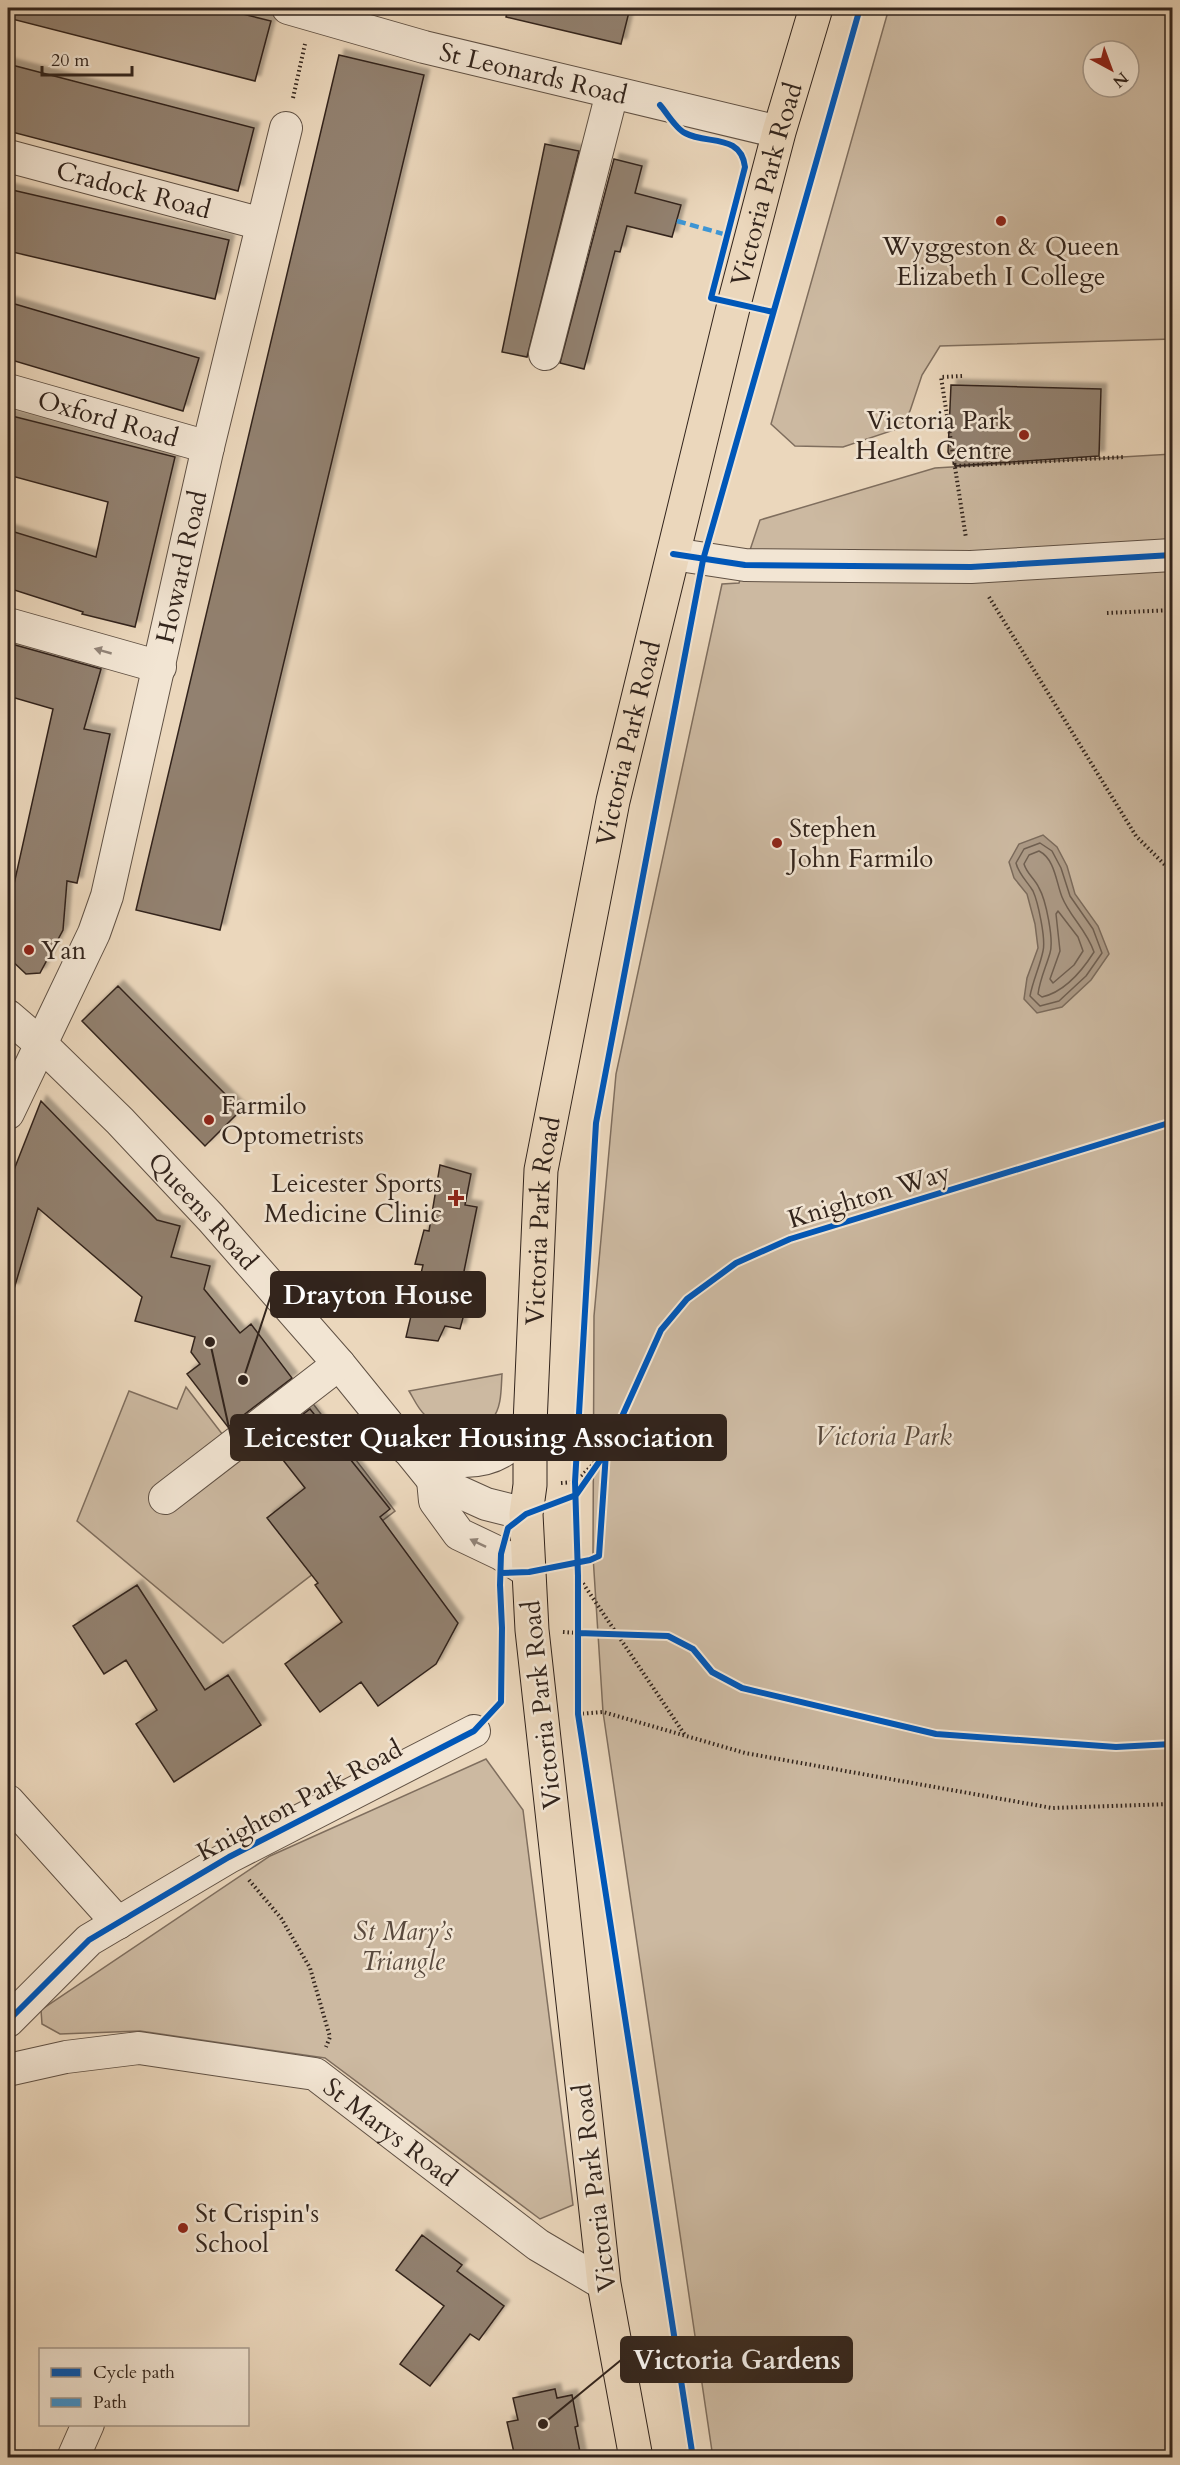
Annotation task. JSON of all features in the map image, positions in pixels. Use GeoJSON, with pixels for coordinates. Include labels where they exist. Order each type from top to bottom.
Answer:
{"type":"FeatureCollection","features":[{"type":"Feature","properties":{"kind":"main road","name":"Victoria Park Road"},"geometry":{"type":"LineString","coordinates":[[636,2457],[604,2284],[537,1672],[529,1572],[526,1514],[530,1485],[530,1424],[541,1170],[613,801],[734,304],[779,132],[816,8]]}},
{"type":"Feature","properties":{"kind":"street","name":"St Leonards Road"},"geometry":{"type":"LineString","coordinates":[[305,10],[424,47],[779,132]]}},
{"type":"Feature","properties":{"kind":"street"},"geometry":{"type":"LineString","coordinates":[[545,354],[612,93]]}},
{"type":"Feature","properties":{"kind":"street","name":"Howard Road"},"geometry":{"type":"LineString","coordinates":[[8,1113],[94,933],[107,896],[208,447],[286,128]]}},
{"type":"Feature","properties":{"kind":"street","name":"Cradock Road"},"geometry":{"type":"LineString","coordinates":[[8,156],[262,224]]}},
{"type":"Feature","properties":{"kind":"street","name":"Oxford Road"},"geometry":{"type":"LineString","coordinates":[[8,390],[208,447]]}},
{"type":"Feature","properties":{"kind":"street"},"geometry":{"type":"LineString","coordinates":[[673,554],[745,565],[971,567],[1173,555]]}},
{"type":"Feature","properties":{"kind":"street"},"geometry":{"type":"LineString","coordinates":[[8,624],[160,667]]}},
{"type":"Feature","properties":{"kind":"street","name":"Queens Road"},"geometry":{"type":"LineString","coordinates":[[8,1016],[42,1045],[120,1121],[204,1210],[339,1364],[433,1480],[486,1504],[526,1514]]}},
{"type":"Feature","properties":{"kind":"street"},"geometry":{"type":"LineString","coordinates":[[165,1498],[339,1364]]}},
{"type":"Feature","properties":{"kind":"street"},"geometry":{"type":"LineString","coordinates":[[406,1448],[443,1460],[473,1461],[491,1457],[502,1451],[530,1424]]}},
{"type":"Feature","properties":{"kind":"street","name":"Queens Road"},"geometry":{"type":"LineString","coordinates":[[433,1480],[435,1501],[459,1534],[501,1554],[529,1572]]}},
{"type":"Feature","properties":{"kind":"street","name":"Knighton Park Road"},"geometry":{"type":"LineString","coordinates":[[8,2021],[89,1940],[229,1857],[474,1731]]}},
{"type":"Feature","properties":{"kind":"street"},"geometry":{"type":"LineString","coordinates":[[8,1801],[118,1923]]}},
{"type":"Feature","properties":{"kind":"street","name":"St Marys Road"},"geometry":{"type":"LineString","coordinates":[[8,2070],[66,2057],[140,2048],[315,2074],[538,2245],[604,2284]]}},
{"type":"Feature","properties":{"kind":"street"},"geometry":{"type":"LineString","coordinates":[[73,2457],[87,2426]]}},
{"type":"Feature","properties":{"kind":"path"},"geometry":{"type":"LineString","coordinates":[[286,128],[305,10]]}},
{"type":"Feature","properties":{"kind":"path"},"geometry":{"type":"LineString","coordinates":[[962,376],[940,377],[971,567],[1136,836],[1173,872]]}},
{"type":"Feature","properties":{"kind":"path"},"geometry":{"type":"LineString","coordinates":[[955,466],[1125,457]]}},
{"type":"Feature","properties":{"kind":"path"},"geometry":{"type":"LineString","coordinates":[[1107,613],[1173,610]]}},
{"type":"Feature","properties":{"kind":"path"},"geometry":{"type":"LineString","coordinates":[[576,1471],[578,1488],[606,1452],[610,1442]]}},
{"type":"Feature","properties":{"kind":"path"},"geometry":{"type":"LineString","coordinates":[[605,1463],[606,1452]]}},
{"type":"Feature","properties":{"kind":"path"},"geometry":{"type":"LineString","coordinates":[[578,1576],[686,1736]]}},
{"type":"Feature","properties":{"kind":"path"},"geometry":{"type":"LineString","coordinates":[[578,1632],[588,1633]]}},
{"type":"Feature","properties":{"kind":"path"},"geometry":{"type":"LineString","coordinates":[[608,1634],[628,1635]]}},
{"type":"Feature","properties":{"kind":"path"},"geometry":{"type":"LineString","coordinates":[[578,1714],[603,1712],[745,1754],[864,1773],[1052,1808],[1173,1804]]}},
{"type":"Feature","properties":{"kind":"path"},"geometry":{"type":"LineString","coordinates":[[229,1857],[281,1918],[310,1968],[330,2037],[315,2074]]}},
{"type":"Feature","properties":{"kind":"green space","name":"Wyggeston & Queen Elizabeth I College"},"geometry":{"type":"Polygon","coordinates":[[[889,8],[1172,8],[1172,339],[940,346],[922,375],[910,411],[900,428],[843,447],[795,446],[771,424],[889,8]]]}},
{"type":"Feature","properties":{"kind":"green space","name":"Victoria Park"},"geometry":{"type":"Polygon","coordinates":[[[1172,454],[1172,2457],[713,2458],[603,1712],[593,1556],[594,1316],[616,1074],[722,584],[739,583],[760,520],[935,468],[1172,454]]]}},
{"type":"Feature","properties":{"kind":"green space"},"geometry":{"type":"Polygon","coordinates":[[[502,1374],[498,1409],[492,1419],[484,1426],[467,1432],[449,1430],[432,1421],[420,1410],[409,1391],[502,1374]]]}},
{"type":"Feature","properties":{"kind":"green space"},"geometry":{"type":"Polygon","coordinates":[[[186,1387],[239,1456],[311,1401],[395,1511],[223,1643],[77,1521],[129,1391],[177,1409],[186,1387]]]}},
{"type":"Feature","properties":{"kind":"green space","name":"St Mary’s Triangle"},"geometry":{"type":"Polygon","coordinates":[[[486,1759],[523,1810],[573,2205],[540,2219],[325,2058],[140,2031],[60,2034],[42,2024],[41,2010],[270,1856],[486,1759]]]}},
{"type":"Feature","properties":{"kind":"water"},"geometry":{"type":"Polygon","coordinates":[[[1043,835],[1057,847],[1067,866],[1075,894],[1098,926],[1109,954],[1091,980],[1062,1007],[1037,1013],[1024,999],[1027,978],[1038,948],[1035,924],[1027,894],[1014,878],[1009,862],[1019,844],[1043,835]]]}},
{"type":"Feature","properties":{"kind":"building"},"geometry":{"type":"Polygon","coordinates":[[[8,8],[218,8],[271,21],[255,81],[8,18],[8,8]]]}},
{"type":"Feature","properties":{"kind":"building"},"geometry":{"type":"Polygon","coordinates":[[[508,8],[630,8],[621,44],[506,17],[508,8]]]}},
{"type":"Feature","properties":{"kind":"building"},"geometry":{"type":"Polygon","coordinates":[[[339,55],[424,75],[220,930],[136,910],[339,55]]]}},
{"type":"Feature","properties":{"kind":"building"},"geometry":{"type":"Polygon","coordinates":[[[8,64],[254,128],[238,191],[8,131],[8,64]]]}},
{"type":"Feature","properties":{"kind":"building"},"geometry":{"type":"Polygon","coordinates":[[[545,144],[579,151],[527,357],[502,352],[545,144]]]}},
{"type":"Feature","properties":{"kind":"building"},"geometry":{"type":"Polygon","coordinates":[[[614,159],[642,166],[635,193],[681,205],[672,237],[627,226],[620,252],[615,251],[584,369],[560,363],[614,159]]]}},
{"type":"Feature","properties":{"kind":"building"},"geometry":{"type":"Polygon","coordinates":[[[8,189],[229,240],[215,299],[8,251],[8,189]]]}},
{"type":"Feature","properties":{"kind":"building"},"geometry":{"type":"Polygon","coordinates":[[[8,302],[199,358],[183,411],[8,359],[8,302]]]}},
{"type":"Feature","properties":{"kind":"building","name":"Victoria Park Health Centre"},"geometry":{"type":"Polygon","coordinates":[[[951,385],[1101,389],[1099,456],[955,466],[948,452],[951,385]]]}},
{"type":"Feature","properties":{"kind":"building"},"geometry":{"type":"Polygon","coordinates":[[[8,415],[175,457],[135,627],[82,614],[83,612],[8,588],[8,530],[96,557],[108,502],[8,475],[8,415]]]}},
{"type":"Feature","properties":{"kind":"building"},"geometry":{"type":"Polygon","coordinates":[[[8,643],[101,669],[84,729],[110,734],[77,883],[67,881],[63,930],[40,973],[26,974],[8,957],[8,911],[53,709],[8,696],[8,643]]]}},
{"type":"Feature","properties":{"kind":"building"},"geometry":{"type":"Polygon","coordinates":[[[118,986],[241,1110],[205,1146],[82,1021],[118,986]]]}},
{"type":"Feature","properties":{"kind":"building"},"geometry":{"type":"Polygon","coordinates":[[[41,1101],[157,1220],[180,1226],[171,1257],[210,1266],[204,1289],[240,1333],[251,1324],[292,1378],[228,1427],[187,1374],[200,1364],[191,1352],[195,1337],[135,1321],[142,1297],[38,1208],[14,1289],[8,1288],[8,1185],[41,1101]]]}},
{"type":"Feature","properties":{"kind":"building"},"geometry":{"type":"Polygon","coordinates":[[[440,1165],[471,1174],[465,1205],[477,1207],[460,1291],[470,1292],[460,1329],[445,1326],[438,1341],[406,1337],[423,1265],[415,1264],[424,1230],[429,1231],[440,1165]]]}},
{"type":"Feature","properties":{"kind":"building"},"geometry":{"type":"Polygon","coordinates":[[[310,1409],[390,1509],[380,1517],[458,1623],[436,1664],[378,1706],[361,1682],[320,1712],[285,1664],[342,1622],[315,1585],[318,1583],[267,1518],[305,1488],[268,1441],[310,1409]]]}},
{"type":"Feature","properties":{"kind":"building"},"geometry":{"type":"Polygon","coordinates":[[[137,1585],[205,1690],[228,1675],[261,1725],[174,1782],[136,1724],[157,1710],[126,1660],[104,1674],[73,1626],[137,1585]]]}},
{"type":"Feature","properties":{"kind":"building"},"geometry":{"type":"Polygon","coordinates":[[[422,2235],[462,2265],[457,2271],[504,2306],[479,2340],[470,2334],[430,2386],[400,2364],[444,2306],[396,2270],[422,2235]]]}},
{"type":"Feature","properties":{"kind":"building"},"geometry":{"type":"Polygon","coordinates":[[[555,2389],[557,2398],[572,2395],[581,2457],[515,2457],[507,2422],[518,2420],[513,2398],[555,2389]]]}},
{"type":"Feature","properties":{"kind":"marked path"},"geometry":{"type":"LineString","coordinates":[[677,221],[727,235]]}},
{"type":"Feature","properties":{"kind":"cycle path"},"geometry":{"type":"LineString","coordinates":[[693,2458],[578,1714],[575,1482],[596,1123],[703,560],[860,8]]}},
{"type":"Feature","properties":{"kind":"cycle path"},"geometry":{"type":"LineString","coordinates":[[660,105],[682,131],[694,137],[730,144],[737,149],[745,167],[711,298],[773,312]]}},
{"type":"Feature","properties":{"kind":"cycle path"},"geometry":{"type":"LineString","coordinates":[[673,554],[745,565],[971,567],[1172,555]]}},
{"type":"Feature","properties":{"kind":"cycle path","name":"Knighton Way"},"geometry":{"type":"LineString","coordinates":[[8,2021],[89,1940],[229,1857],[474,1731],[501,1702],[501,1554],[508,1528],[526,1514],[576,1495],[606,1452],[661,1330],[687,1299],[736,1263],[790,1239],[1172,1122]]}},
{"type":"Feature","properties":{"kind":"cycle path"},"geometry":{"type":"LineString","coordinates":[[501,1573],[529,1572],[590,1560],[599,1556],[606,1453]]}},
{"type":"Feature","properties":{"kind":"cycle path"},"geometry":{"type":"LineString","coordinates":[[578,1633],[668,1636],[693,1649],[712,1672],[742,1688],[936,1734],[1116,1747],[1172,1744]]}},
{"type":"Feature","properties":{"kind":"place","name":"Wyggeston & Queen Elizabeth I College"},"geometry":{"type":"Point","coordinates":[1001,221]}},
{"type":"Feature","properties":{"kind":"place","name":"Victoria Park Health Centre"},"geometry":{"type":"Point","coordinates":[1024,435]}},
{"type":"Feature","properties":{"kind":"place","name":"Stephen John Farmilo"},"geometry":{"type":"Point","coordinates":[777,843]}},
{"type":"Feature","properties":{"kind":"place","name":"Yan"},"geometry":{"type":"Point","coordinates":[29,950]}},
{"type":"Feature","properties":{"kind":"place","name":"Farmilo Optometrists"},"geometry":{"type":"Point","coordinates":[209,1120]}},
{"type":"Feature","properties":{"kind":"place","name":"Leicester Sports Medicine Clinic"},"geometry":{"type":"Point","coordinates":[456,1198]}},
{"type":"Feature","properties":{"kind":"place","name":"Leicester Quaker Housing Association"},"geometry":{"type":"Point","coordinates":[210,1342]}},
{"type":"Feature","properties":{"kind":"place","name":"Drayton House"},"geometry":{"type":"Point","coordinates":[243,1380]}},
{"type":"Feature","properties":{"kind":"place","name":"St Crispin's School"},"geometry":{"type":"Point","coordinates":[183,2228]}},
{"type":"Feature","properties":{"kind":"place","name":"Victoria Gardens"},"geometry":{"type":"Point","coordinates":[543,2424]}}]}
